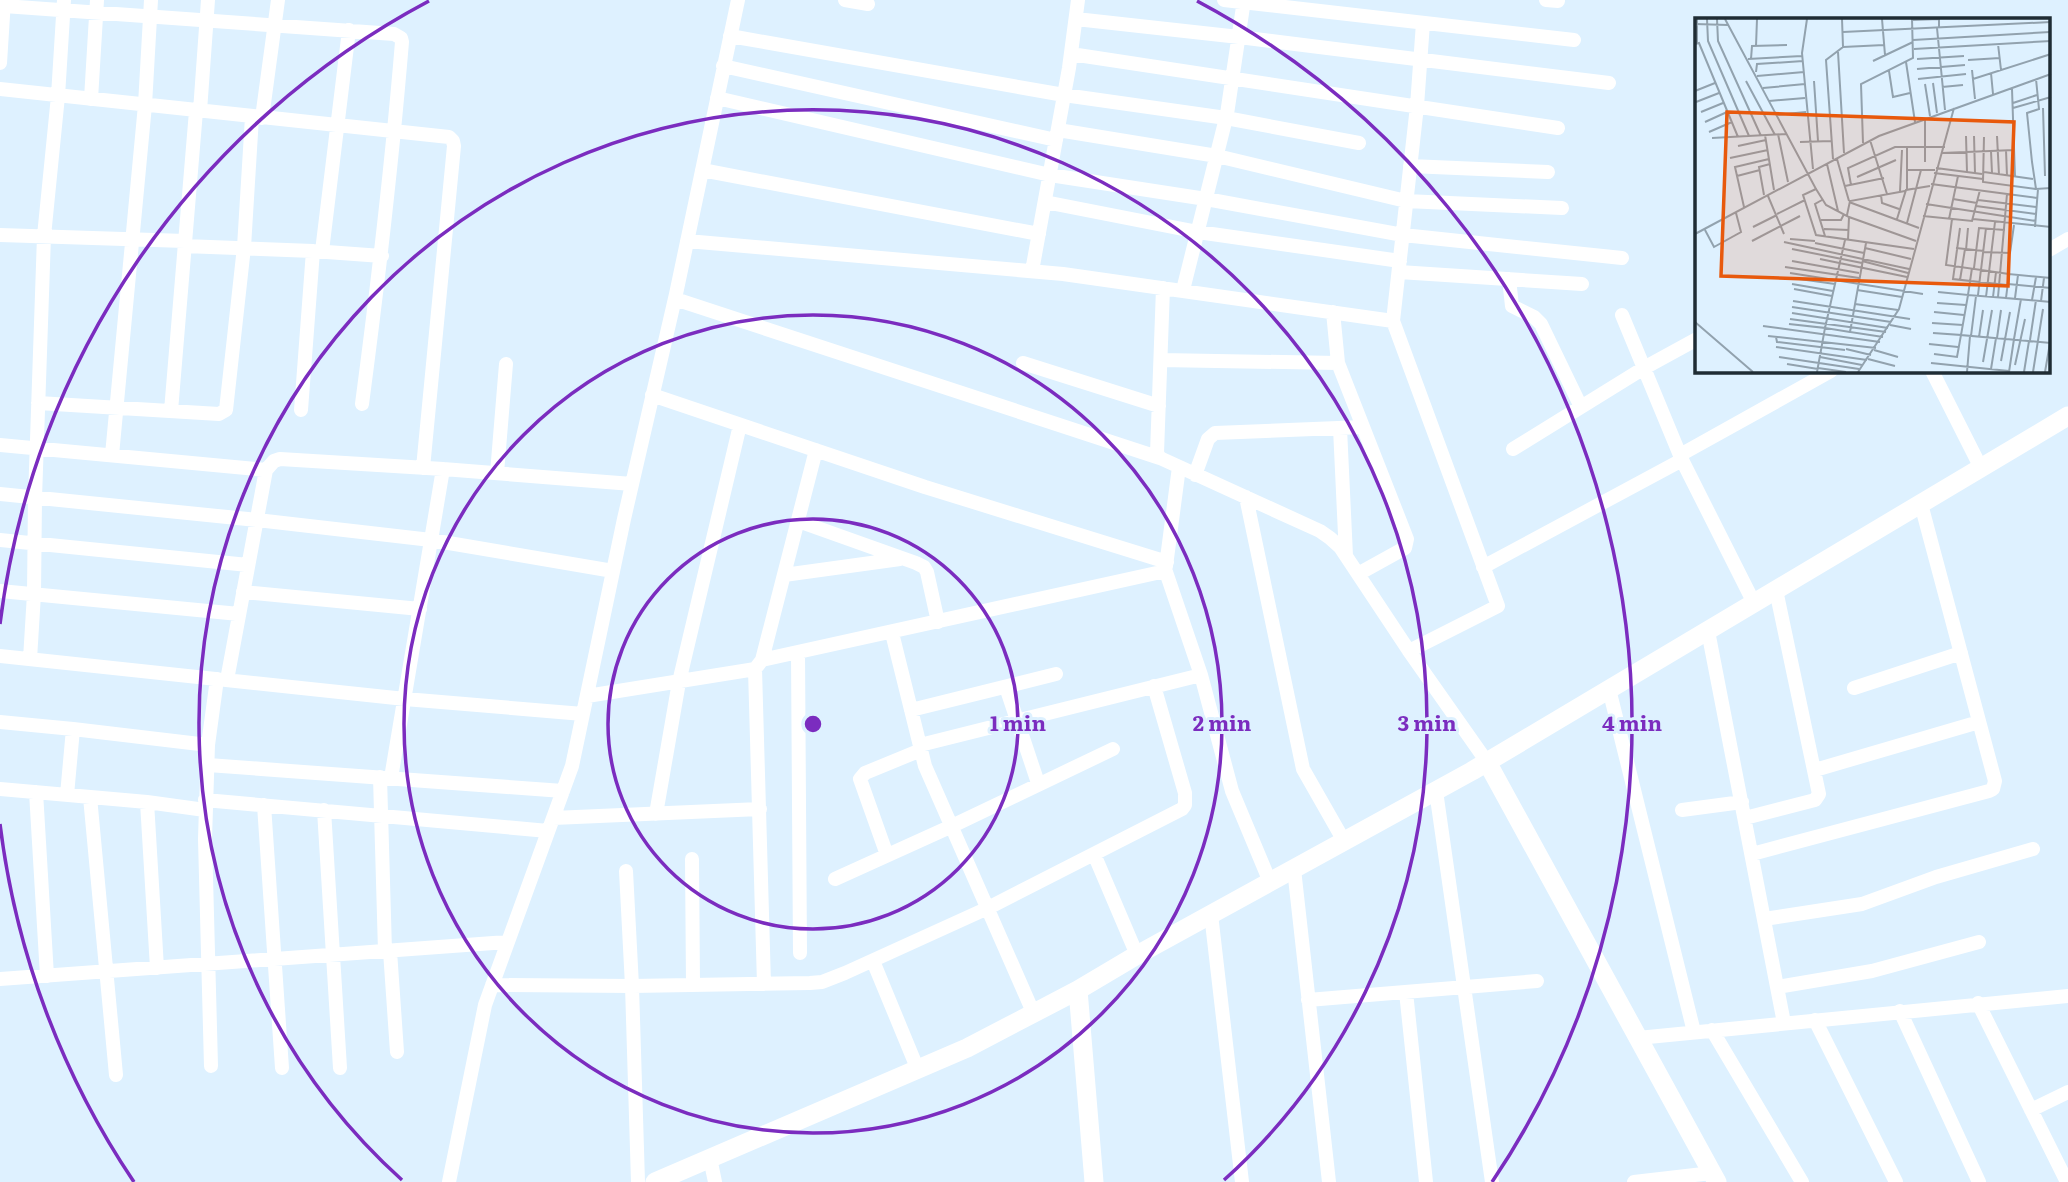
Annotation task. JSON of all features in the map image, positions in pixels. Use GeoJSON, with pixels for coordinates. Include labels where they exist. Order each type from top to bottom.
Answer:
{"type":"FeatureCollection","features":[{"type":"Feature","properties":{"kind":"main road"},"geometry":{"type":"LineString","coordinates":[[655,1182],[967,1048],[1078,990],[1210,914],[1487,762],[2068,416]]}},
{"type":"Feature","properties":{"kind":"main road"},"geometry":{"type":"LineString","coordinates":[[1487,762],[1715,1177]]}},
{"type":"Feature","properties":{"kind":"main road"},"geometry":{"type":"LineString","coordinates":[[1078,990],[1094,1182]]}},
{"type":"Feature","properties":{"kind":"street"},"geometry":{"type":"LineString","coordinates":[[112,455],[145,105],[151,0]]}},
{"type":"Feature","properties":{"kind":"street"},"geometry":{"type":"LineString","coordinates":[[171,411],[208,0]]}},
{"type":"Feature","properties":{"kind":"street"},"geometry":{"type":"LineString","coordinates":[[38,403],[219,414],[228,407],[257,117],[278,0]]}},
{"type":"Feature","properties":{"kind":"street"},"geometry":{"type":"LineString","coordinates":[[449,1182],[485,1005],[572,766],[738,0]]}},
{"type":"Feature","properties":{"kind":"street"},"geometry":{"type":"LineString","coordinates":[[845,0],[867,4]]}},
{"type":"Feature","properties":{"kind":"street"},"geometry":{"type":"LineString","coordinates":[[1032,271],[1071,54],[1078,0]]}},
{"type":"Feature","properties":{"kind":"street"},"geometry":{"type":"LineString","coordinates":[[1224,0],[1574,40]]}},
{"type":"Feature","properties":{"kind":"street"},"geometry":{"type":"LineString","coordinates":[[1183,290],[1226,118],[1244,1]]}},
{"type":"Feature","properties":{"kind":"street"},"geometry":{"type":"LineString","coordinates":[[30,659],[44,236],[64,5]]}},
{"type":"Feature","properties":{"kind":"street"},"geometry":{"type":"LineString","coordinates":[[91,99],[96,6]]}},
{"type":"Feature","properties":{"kind":"street"},"geometry":{"type":"LineString","coordinates":[[0,63],[3,7],[96,6],[150,16],[394,33],[401,37],[382,256],[362,404]]}},
{"type":"Feature","properties":{"kind":"street"},"geometry":{"type":"LineString","coordinates":[[1076,19],[1609,83]]}},
{"type":"Feature","properties":{"kind":"street"},"geometry":{"type":"LineString","coordinates":[[1409,651],[1498,606],[1393,321],[1417,106],[1423,23]]}},
{"type":"Feature","properties":{"kind":"street"},"geometry":{"type":"LineString","coordinates":[[301,410],[318,251],[349,30]]}},
{"type":"Feature","properties":{"kind":"street"},"geometry":{"type":"LineString","coordinates":[[730,36],[1064,95],[1226,118],[1359,144]]}},
{"type":"Feature","properties":{"kind":"street"},"geometry":{"type":"LineString","coordinates":[[1071,54],[1558,128]]}},
{"type":"Feature","properties":{"kind":"street"},"geometry":{"type":"LineString","coordinates":[[723,66],[1057,135],[1217,156],[1406,201],[1562,208]]}},
{"type":"Feature","properties":{"kind":"street"},"geometry":{"type":"LineString","coordinates":[[0,89],[449,137],[454,146],[424,468]]}},
{"type":"Feature","properties":{"kind":"street"},"geometry":{"type":"LineString","coordinates":[[717,98],[1050,175],[1206,199],[1403,235],[1622,258]]}},
{"type":"Feature","properties":{"kind":"street"},"geometry":{"type":"LineString","coordinates":[[1410,166],[1548,172]]}},
{"type":"Feature","properties":{"kind":"street"},"geometry":{"type":"LineString","coordinates":[[702,170],[1039,234]]}},
{"type":"Feature","properties":{"kind":"street"},"geometry":{"type":"LineString","coordinates":[[1045,202],[1198,232],[1399,266],[1509,279],[1582,284]]}},
{"type":"Feature","properties":{"kind":"street"},"geometry":{"type":"LineString","coordinates":[[0,235],[132,239],[382,256]]}},
{"type":"Feature","properties":{"kind":"street"},"geometry":{"type":"LineString","coordinates":[[2050,249],[2068,239]]}},
{"type":"Feature","properties":{"kind":"street"},"geometry":{"type":"LineString","coordinates":[[687,241],[1032,271],[1393,321]]}},
{"type":"Feature","properties":{"kind":"street"},"geometry":{"type":"LineString","coordinates":[[1509,279],[1512,306],[1534,317],[1541,324],[1581,407]]}},
{"type":"Feature","properties":{"kind":"street"},"geometry":{"type":"LineString","coordinates":[[1160,458],[1157,453],[1163,288]]}},
{"type":"Feature","properties":{"kind":"street"},"geometry":{"type":"LineString","coordinates":[[675,299],[1160,458],[1320,531],[1330,538],[1346,557],[1487,762]]}},
{"type":"Feature","properties":{"kind":"street"},"geometry":{"type":"LineString","coordinates":[[1333,312],[1338,363],[1408,544],[1358,574]]}},
{"type":"Feature","properties":{"kind":"street"},"geometry":{"type":"LineString","coordinates":[[1622,315],[1681,457],[1754,603]]}},
{"type":"Feature","properties":{"kind":"street"},"geometry":{"type":"LineString","coordinates":[[1513,449],[1644,368],[1695,340]]}},
{"type":"Feature","properties":{"kind":"street"},"geometry":{"type":"LineString","coordinates":[[1161,360],[1338,363]]}},
{"type":"Feature","properties":{"kind":"street"},"geometry":{"type":"LineString","coordinates":[[1023,363],[1159,406]]}},
{"type":"Feature","properties":{"kind":"street"},"geometry":{"type":"LineString","coordinates":[[497,473],[506,364]]}},
{"type":"Feature","properties":{"kind":"street"},"geometry":{"type":"LineString","coordinates":[[1483,566],[1828,373]]}},
{"type":"Feature","properties":{"kind":"street"},"geometry":{"type":"LineString","coordinates":[[1933,373],[1981,468]]}},
{"type":"Feature","properties":{"kind":"street"},"geometry":{"type":"LineString","coordinates":[[652,395],[1166,565]]}},
{"type":"Feature","properties":{"kind":"street"},"geometry":{"type":"LineString","coordinates":[[656,814],[680,682],[740,425]]}},
{"type":"Feature","properties":{"kind":"street"},"geometry":{"type":"LineString","coordinates":[[1195,475],[1208,439],[1215,433],[1363,427]]}},
{"type":"Feature","properties":{"kind":"street"},"geometry":{"type":"LineString","coordinates":[[1340,428],[1346,557]]}},
{"type":"Feature","properties":{"kind":"street"},"geometry":{"type":"LineString","coordinates":[[0,444],[266,470]]}},
{"type":"Feature","properties":{"kind":"street"},"geometry":{"type":"LineString","coordinates":[[764,984],[758,665],[816,450]]}},
{"type":"Feature","properties":{"kind":"street"},"geometry":{"type":"LineString","coordinates":[[211,1066],[205,805],[208,745],[239,614],[266,470],[274,461],[280,459],[443,468],[632,484]]}},
{"type":"Feature","properties":{"kind":"street"},"geometry":{"type":"LineString","coordinates":[[1179,467],[1166,565],[1201,675],[1232,791],[1270,882]]}},
{"type":"Feature","properties":{"kind":"street"},"geometry":{"type":"LineString","coordinates":[[397,1052],[380,815],[385,778],[405,699],[443,468]]}},
{"type":"Feature","properties":{"kind":"street"},"geometry":{"type":"LineString","coordinates":[[0,494],[431,540],[613,571]]}},
{"type":"Feature","properties":{"kind":"street"},"geometry":{"type":"LineString","coordinates":[[1246,498],[1303,769],[1344,841]]}},
{"type":"Feature","properties":{"kind":"street"},"geometry":{"type":"LineString","coordinates":[[1752,855],[1993,789],[1995,781],[1921,504]]}},
{"type":"Feature","properties":{"kind":"street"},"geometry":{"type":"LineString","coordinates":[[798,521],[920,564],[927,572],[939,622]]}},
{"type":"Feature","properties":{"kind":"street"},"geometry":{"type":"LineString","coordinates":[[0,540],[248,565]]}},
{"type":"Feature","properties":{"kind":"street"},"geometry":{"type":"LineString","coordinates":[[784,575],[905,558]]}},
{"type":"Feature","properties":{"kind":"street"},"geometry":{"type":"LineString","coordinates":[[587,696],[680,682],[758,665],[798,653],[1157,574],[1166,565]]}},
{"type":"Feature","properties":{"kind":"street"},"geometry":{"type":"LineString","coordinates":[[1745,818],[1815,800],[1819,794],[1776,590]]}},
{"type":"Feature","properties":{"kind":"street"},"geometry":{"type":"LineString","coordinates":[[0,591],[239,614]]}},
{"type":"Feature","properties":{"kind":"street"},"geometry":{"type":"LineString","coordinates":[[243,592],[420,609]]}},
{"type":"Feature","properties":{"kind":"street"},"geometry":{"type":"LineString","coordinates":[[1708,631],[1784,1023]]}},
{"type":"Feature","properties":{"kind":"street"},"geometry":{"type":"LineString","coordinates":[[892,633],[925,766],[1033,1012]]}},
{"type":"Feature","properties":{"kind":"street"},"geometry":{"type":"LineString","coordinates":[[798,653],[800,953]]}},
{"type":"Feature","properties":{"kind":"street"},"geometry":{"type":"LineString","coordinates":[[1854,688],[1961,653]]}},
{"type":"Feature","properties":{"kind":"street"},"geometry":{"type":"LineString","coordinates":[[0,656],[405,699],[583,714]]}},
{"type":"Feature","properties":{"kind":"street"},"geometry":{"type":"LineString","coordinates":[[911,710],[1056,674]]}},
{"type":"Feature","properties":{"kind":"street"},"geometry":{"type":"LineString","coordinates":[[887,855],[860,779],[865,773],[920,747],[1201,675]]}},
{"type":"Feature","properties":{"kind":"street"},"geometry":{"type":"LineString","coordinates":[[492,985],[632,986],[822,982],[873,961],[988,908],[1182,809],[1185,805],[1185,793],[1154,686]]}},
{"type":"Feature","properties":{"kind":"street"},"geometry":{"type":"LineString","coordinates":[[1006,687],[1038,783]]}},
{"type":"Feature","properties":{"kind":"street"},"geometry":{"type":"LineString","coordinates":[[1609,689],[1694,1032]]}},
{"type":"Feature","properties":{"kind":"street"},"geometry":{"type":"LineString","coordinates":[[0,722],[208,745]]}},
{"type":"Feature","properties":{"kind":"street"},"geometry":{"type":"LineString","coordinates":[[1815,770],[1979,722]]}},
{"type":"Feature","properties":{"kind":"street"},"geometry":{"type":"LineString","coordinates":[[66,794],[73,729]]}},
{"type":"Feature","properties":{"kind":"street"},"geometry":{"type":"LineString","coordinates":[[835,879],[1113,749]]}},
{"type":"Feature","properties":{"kind":"street"},"geometry":{"type":"LineString","coordinates":[[208,765],[563,791]]}},
{"type":"Feature","properties":{"kind":"street"},"geometry":{"type":"LineString","coordinates":[[0,789],[146,802],[264,805],[551,825],[656,814],[760,809]]}},
{"type":"Feature","properties":{"kind":"street"},"geometry":{"type":"LineString","coordinates":[[1436,791],[1492,1182]]}},
{"type":"Feature","properties":{"kind":"street"},"geometry":{"type":"LineString","coordinates":[[36,792],[47,976]]}},
{"type":"Feature","properties":{"kind":"street"},"geometry":{"type":"LineString","coordinates":[[90,797],[116,1074]]}},
{"type":"Feature","properties":{"kind":"street"},"geometry":{"type":"LineString","coordinates":[[146,802],[157,968]]}},
{"type":"Feature","properties":{"kind":"street"},"geometry":{"type":"LineString","coordinates":[[1682,810],[1742,802]]}},
{"type":"Feature","properties":{"kind":"street"},"geometry":{"type":"LineString","coordinates":[[264,805],[282,1068]]}},
{"type":"Feature","properties":{"kind":"street"},"geometry":{"type":"LineString","coordinates":[[324,810],[340,1068]]}},
{"type":"Feature","properties":{"kind":"street"},"geometry":{"type":"LineString","coordinates":[[1764,919],[1862,904],[1936,877],[2033,849]]}},
{"type":"Feature","properties":{"kind":"street"},"geometry":{"type":"LineString","coordinates":[[1094,854],[1137,955]]}},
{"type":"Feature","properties":{"kind":"street"},"geometry":{"type":"LineString","coordinates":[[692,859],[693,985]]}},
{"type":"Feature","properties":{"kind":"street"},"geometry":{"type":"LineString","coordinates":[[1294,869],[1329,1182]]}},
{"type":"Feature","properties":{"kind":"street"},"geometry":{"type":"LineString","coordinates":[[626,871],[638,1182]]}},
{"type":"Feature","properties":{"kind":"street"},"geometry":{"type":"LineString","coordinates":[[1210,914],[1242,1182]]}},
{"type":"Feature","properties":{"kind":"street"},"geometry":{"type":"LineString","coordinates":[[0,979],[508,942]]}},
{"type":"Feature","properties":{"kind":"street"},"geometry":{"type":"LineString","coordinates":[[1777,987],[1872,971],[1979,942]]}},
{"type":"Feature","properties":{"kind":"street"},"geometry":{"type":"LineString","coordinates":[[873,961],[918,1069]]}},
{"type":"Feature","properties":{"kind":"street"},"geometry":{"type":"LineString","coordinates":[[1308,1000],[1537,981]]}},
{"type":"Feature","properties":{"kind":"street"},"geometry":{"type":"LineString","coordinates":[[1406,992],[1426,1182]]}},
{"type":"Feature","properties":{"kind":"street"},"geometry":{"type":"LineString","coordinates":[[1638,1038],[2068,996]]}},
{"type":"Feature","properties":{"kind":"street"},"geometry":{"type":"LineString","coordinates":[[1979,1003],[2067,1179]]}},
{"type":"Feature","properties":{"kind":"street"},"geometry":{"type":"LineString","coordinates":[[1900,1011],[1979,1182]]}},
{"type":"Feature","properties":{"kind":"street"},"geometry":{"type":"LineString","coordinates":[[1815,1020],[1896,1182]]}},
{"type":"Feature","properties":{"kind":"street"},"geometry":{"type":"LineString","coordinates":[[1713,1030],[1802,1182]]}},
{"type":"Feature","properties":{"kind":"street"},"geometry":{"type":"LineString","coordinates":[[2031,1110],[2068,1092]]}},
{"type":"Feature","properties":{"kind":"street"},"geometry":{"type":"LineString","coordinates":[[710,1158],[715,1182]]}},
{"type":"Feature","properties":{"kind":"street"},"geometry":{"type":"LineString","coordinates":[[1634,1182],[1715,1177]]}}]}
